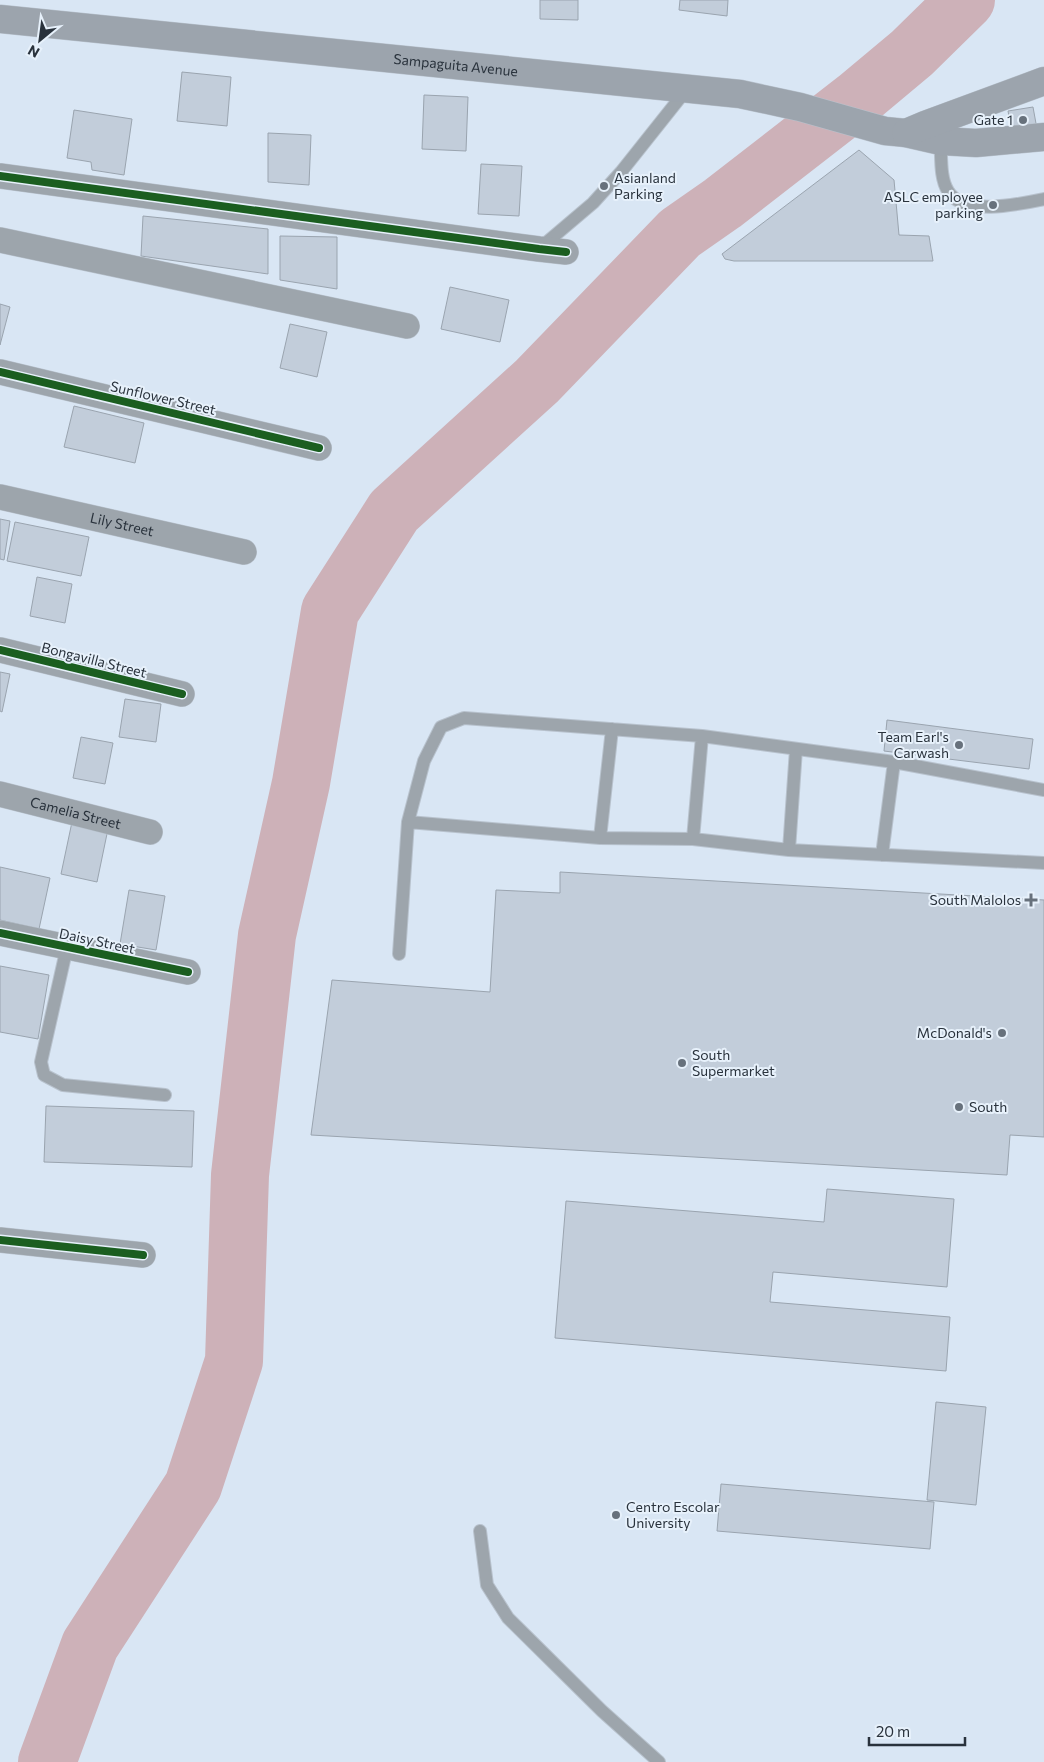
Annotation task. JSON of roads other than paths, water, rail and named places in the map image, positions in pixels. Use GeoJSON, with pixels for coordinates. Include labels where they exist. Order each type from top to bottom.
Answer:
{"type":"FeatureCollection","features":[{"type":"Feature","properties":{"kind":"main road","name":"Sampaguita Avenue"},"geometry":{"type":"LineString","coordinates":[[0,19],[740,94],[800,106],[895,132],[940,131],[976,143],[1044,136]]}},
{"type":"Feature","properties":{"kind":"main road"},"geometry":{"type":"LineString","coordinates":[[940,131],[1044,81]]}},
{"type":"Feature","properties":{"kind":"street"},"geometry":{"type":"LineString","coordinates":[[0,176],[566,252]]}},
{"type":"Feature","properties":{"kind":"street"},"geometry":{"type":"LineString","coordinates":[[0,240],[407,326]]}},
{"type":"Feature","properties":{"kind":"street","name":"Sunflower Street"},"geometry":{"type":"LineString","coordinates":[[0,372],[320,448]]}},
{"type":"Feature","properties":{"kind":"street","name":"Lily Street"},"geometry":{"type":"LineString","coordinates":[[0,497],[244,552]]}},
{"type":"Feature","properties":{"kind":"street","name":"Bongavilla Street"},"geometry":{"type":"LineString","coordinates":[[0,650],[182,694]]}},
{"type":"Feature","properties":{"kind":"street","name":"Camelia Street"},"geometry":{"type":"LineString","coordinates":[[0,794],[150,832]]}},
{"type":"Feature","properties":{"kind":"street","name":"Daisy Street"},"geometry":{"type":"LineString","coordinates":[[0,933],[188,972]]}},
{"type":"Feature","properties":{"kind":"street"},"geometry":{"type":"LineString","coordinates":[[0,1240],[143,1255]]}},
{"type":"Feature","properties":{"kind":"lane"},"geometry":{"type":"LineString","coordinates":[[539,249],[593,203],[621,172],[687,88]]}},
{"type":"Feature","properties":{"kind":"lane"},"geometry":{"type":"LineString","coordinates":[[940,131],[943,180],[948,193],[960,203],[974,206],[1019,204],[1044,199]]}},
{"type":"Feature","properties":{"kind":"lane"},"geometry":{"type":"LineString","coordinates":[[399,954],[408,822],[424,761],[441,727],[464,718],[702,736],[894,762],[1044,790]]}},
{"type":"Feature","properties":{"kind":"lane"},"geometry":{"type":"LineString","coordinates":[[600,838],[612,729]]}},
{"type":"Feature","properties":{"kind":"lane"},"geometry":{"type":"LineString","coordinates":[[693,839],[702,736]]}},
{"type":"Feature","properties":{"kind":"lane"},"geometry":{"type":"LineString","coordinates":[[789,850],[796,749]]}},
{"type":"Feature","properties":{"kind":"lane"},"geometry":{"type":"LineString","coordinates":[[882,855],[894,762]]}},
{"type":"Feature","properties":{"kind":"lane"},"geometry":{"type":"LineString","coordinates":[[408,822],[600,838],[693,839],[789,850],[1044,862]]}},
{"type":"Feature","properties":{"kind":"lane"},"geometry":{"type":"LineString","coordinates":[[67,948],[40,1062],[44,1075],[63,1085],[165,1095]]}},
{"type":"Feature","properties":{"kind":"lane"},"geometry":{"type":"LineString","coordinates":[[480,1531],[487,1585],[508,1618],[602,1712],[659,1762]]}},
{"type":"Feature","properties":{"kind":"waterway"},"geometry":{"type":"LineString","coordinates":[[47,1762],[90,1645],[193,1486],[234,1361],[240,1175],[267,935],[301,783],[330,611],[394,511],[537,381],[680,233],[723,203],[857,99],[912,53],[966,0]]}},
{"type":"Feature","properties":{"kind":"place","name":"Gate 1"},"geometry":{"type":"Point","coordinates":[1023,120]}},
{"type":"Feature","properties":{"kind":"place","name":"Asianland Parking"},"geometry":{"type":"Point","coordinates":[604,186]}},
{"type":"Feature","properties":{"kind":"place","name":"ASLC employee parking"},"geometry":{"type":"Point","coordinates":[993,205]}},
{"type":"Feature","properties":{"kind":"place","name":"Team Earl's Carwash"},"geometry":{"type":"Point","coordinates":[959,745]}},
{"type":"Feature","properties":{"kind":"place","name":"South Malolos"},"geometry":{"type":"Point","coordinates":[1031,900]}},
{"type":"Feature","properties":{"kind":"place","name":"McDonald's"},"geometry":{"type":"Point","coordinates":[1002,1033]}},
{"type":"Feature","properties":{"kind":"place","name":"South Supermarket"},"geometry":{"type":"Point","coordinates":[682,1063]}},
{"type":"Feature","properties":{"kind":"place","name":"South"},"geometry":{"type":"Point","coordinates":[959,1107]}},
{"type":"Feature","properties":{"kind":"place","name":"Centro Escolar University"},"geometry":{"type":"Point","coordinates":[616,1515]}}]}
